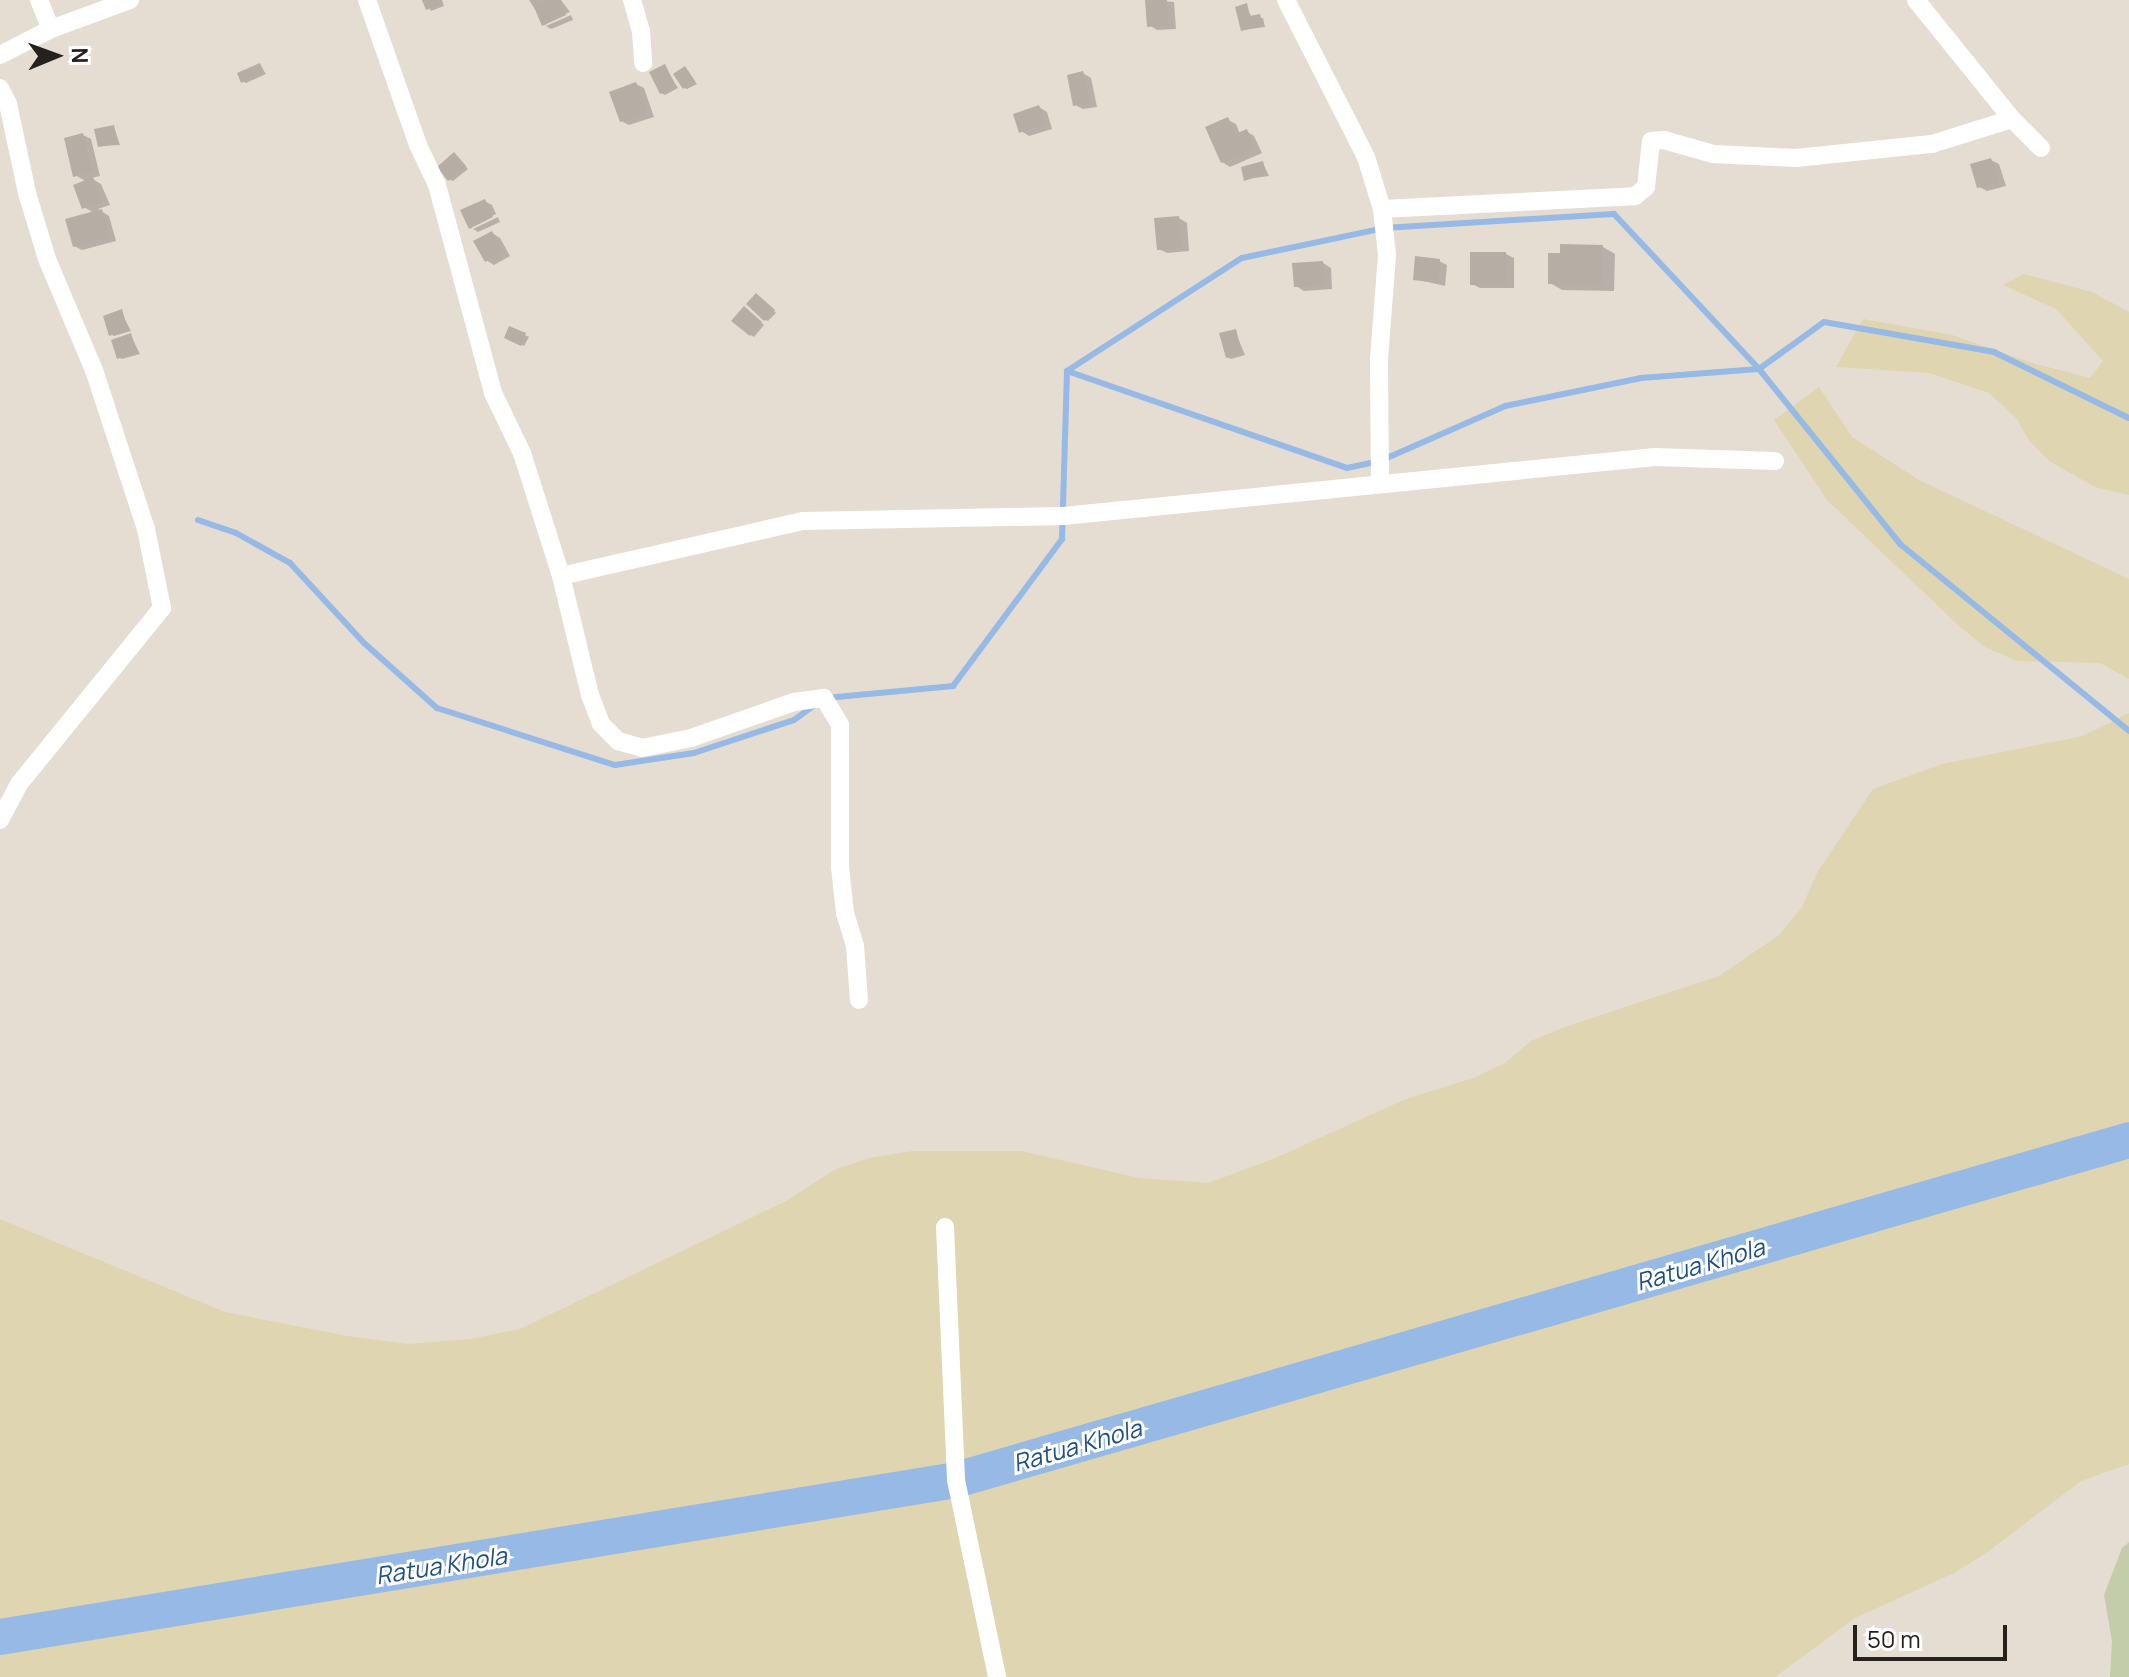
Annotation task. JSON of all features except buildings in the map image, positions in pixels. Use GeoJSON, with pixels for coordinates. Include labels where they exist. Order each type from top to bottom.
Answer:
{"type":"FeatureCollection","features":[{"type":"Feature","properties":{"kind":"street"},"geometry":{"type":"LineString","coordinates":[[39,0],[51,29]]}},
{"type":"Feature","properties":{"kind":"street"},"geometry":{"type":"LineString","coordinates":[[0,55],[51,29],[130,0]]}},
{"type":"Feature","properties":{"kind":"street"},"geometry":{"type":"LineString","coordinates":[[367,0],[418,145],[437,185],[493,393],[522,453],[561,576],[590,695],[601,724],[618,741],[642,748],[691,738],[794,702],[824,698],[840,725],[840,867],[845,913],[855,946],[859,1000]]}},
{"type":"Feature","properties":{"kind":"street"},"geometry":{"type":"LineString","coordinates":[[632,0],[641,31],[643,63]]}},
{"type":"Feature","properties":{"kind":"street"},"geometry":{"type":"LineString","coordinates":[[1286,0],[1366,157],[1382,209],[1387,255],[1379,359],[1380,483]]}},
{"type":"Feature","properties":{"kind":"street"},"geometry":{"type":"LineString","coordinates":[[1916,0],[2012,119],[2041,148]]}},
{"type":"Feature","properties":{"kind":"street"},"geometry":{"type":"LineString","coordinates":[[0,88],[8,104],[27,193],[47,259],[94,370],[125,460],[146,529],[162,608],[19,784],[0,820]]}},
{"type":"Feature","properties":{"kind":"street"},"geometry":{"type":"LineString","coordinates":[[1382,209],[1635,196],[1646,187],[1651,141],[1664,140],[1713,154],[1796,158],[1932,144],[2012,119]]}},
{"type":"Feature","properties":{"kind":"street"},"geometry":{"type":"LineString","coordinates":[[561,576],[803,521],[1063,516],[1655,457],[1775,461]]}},
{"type":"Feature","properties":{"kind":"street"},"geometry":{"type":"LineString","coordinates":[[945,1227],[956,1480],[997,1677]]}},
{"type":"Feature","properties":{"kind":"green space"},"geometry":{"type":"Polygon","coordinates":[[[2129,1542],[2129,1677],[2110,1677],[2112,1641],[2104,1595],[2122,1548],[2129,1542]]]}},
{"type":"Feature","properties":{"kind":"sand"},"geometry":{"type":"Polygon","coordinates":[[[2024,274],[2092,292],[2129,312],[2129,495],[2095,487],[2049,461],[2028,439],[2017,419],[1989,393],[1929,373],[1836,367],[1863,319],[1952,335],[2032,363],[2090,378],[2103,361],[2056,309],[2003,285],[2024,274]]]}},
{"type":"Feature","properties":{"kind":"sand"},"geometry":{"type":"Polygon","coordinates":[[[1819,387],[1852,437],[1919,480],[2129,579],[2129,679],[2100,663],[2017,661],[1985,647],[1959,626],[1827,500],[1774,420],[1819,387]]]}},
{"type":"Feature","properties":{"kind":"sand"},"geometry":{"type":"Polygon","coordinates":[[[2129,713],[2129,1464],[2081,1481],[1986,1553],[1954,1573],[1855,1618],[1775,1677],[0,1677],[0,1219],[225,1312],[347,1336],[408,1344],[470,1339],[520,1329],[786,1201],[836,1169],[869,1158],[913,1151],[1021,1151],[1139,1178],[1208,1183],[1273,1159],[1406,1099],[1473,1078],[1505,1063],[1531,1041],[1562,1028],[1719,976],[1779,935],[1802,907],[1817,873],[1873,789],[1942,764],[2083,736],[2129,713]]]}},
{"type":"Feature","properties":{"kind":"waterway"},"geometry":{"type":"LineString","coordinates":[[826,698],[953,686],[1062,539],[1067,371],[1242,258],[1384,228],[1614,214],[1759,369],[1900,544],[2129,731]]}},
{"type":"Feature","properties":{"kind":"waterway"},"geometry":{"type":"LineString","coordinates":[[1067,371],[1347,468],[1380,461],[1505,406],[1641,378],[1759,369],[1824,322],[1994,352],[2129,418]]}},
{"type":"Feature","properties":{"kind":"waterway"},"geometry":{"type":"LineString","coordinates":[[198,520],[236,533],[290,563],[364,643],[437,708],[615,765],[694,753],[794,720],[813,706]]}},
{"type":"Feature","properties":{"kind":"waterway","name":"Ratua Khola"},"geometry":{"type":"LineString","coordinates":[[0,1637],[956,1480],[2129,1140]]}}]}
